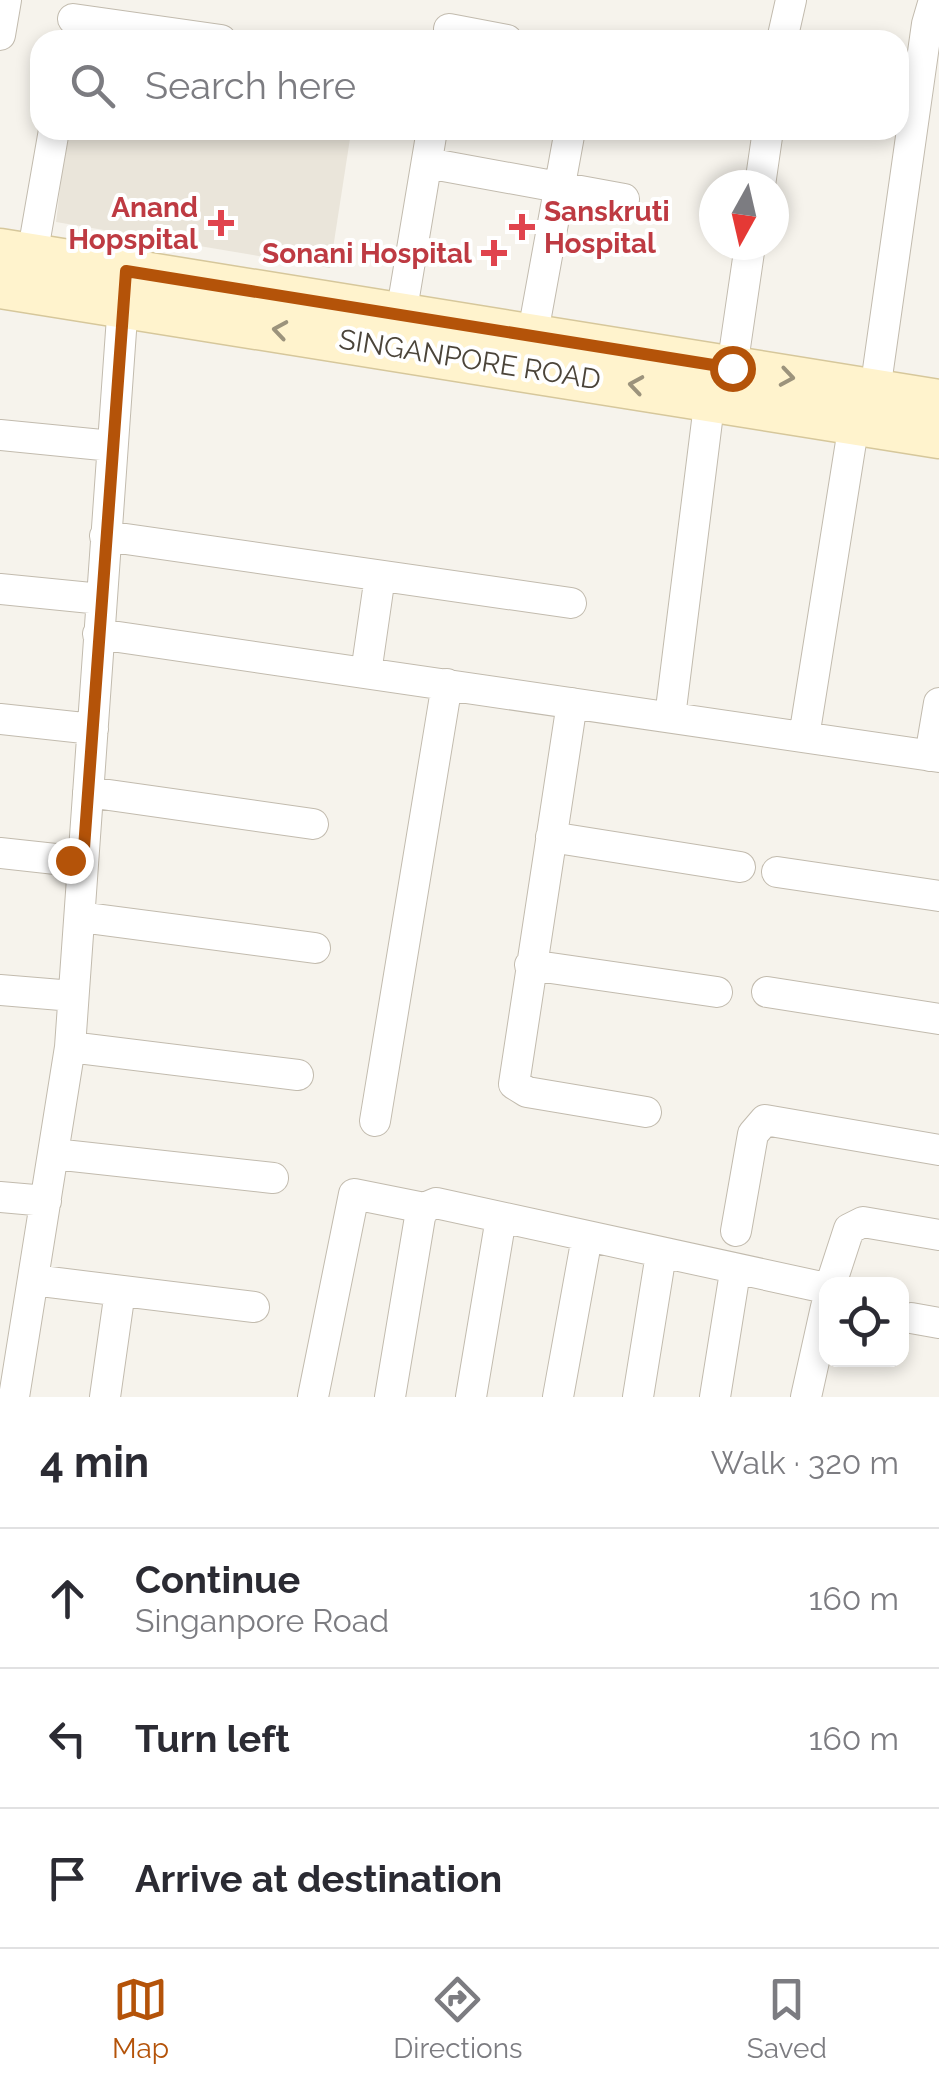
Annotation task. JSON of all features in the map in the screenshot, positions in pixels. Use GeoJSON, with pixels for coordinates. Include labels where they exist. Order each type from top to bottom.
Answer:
{"type":"FeatureCollection","features":[{"type":"Feature","properties":{"kind":"main road","name":"SINGANPORE ROAD"},"geometry":{"type":"LineString","coordinates":[[16,253],[124,288],[864,407],[939,437]]}},
{"type":"Feature","properties":{"kind":"main road","name":"SINGANPORE ROAD"},"geometry":{"type":"LineString","coordinates":[[0,287],[124,288],[400,316],[532,338],[721,382]]}},
{"type":"Feature","properties":{"kind":"main road","name":"SINGANPORE ROAD"},"geometry":{"type":"LineString","coordinates":[[864,407],[939,401]]}},
{"type":"Feature","properties":{"kind":"street"},"geometry":{"type":"LineString","coordinates":[[0,35],[6,0]]}},
{"type":"Feature","properties":{"kind":"street"},"geometry":{"type":"LineString","coordinates":[[784,30],[791,0]]}},
{"type":"Feature","properties":{"kind":"street"},"geometry":{"type":"LineString","coordinates":[[909,133],[934,0]]}},
{"type":"Feature","properties":{"kind":"street"},"geometry":{"type":"LineString","coordinates":[[73,20],[148,30]]}},
{"type":"Feature","properties":{"kind":"street"},"geometry":{"type":"LineString","coordinates":[[16,253],[51,140]]}},
{"type":"Feature","properties":{"kind":"street"},"geometry":{"type":"LineString","coordinates":[[400,316],[430,140]]}},
{"type":"Feature","properties":{"kind":"street"},"geometry":{"type":"LineString","coordinates":[[532,338],[568,140]]}},
{"type":"Feature","properties":{"kind":"street"},"geometry":{"type":"LineString","coordinates":[[762,170],[767,140]]}},
{"type":"Feature","properties":{"kind":"street"},"geometry":{"type":"LineString","coordinates":[[804,737],[908,140]]}},
{"type":"Feature","properties":{"kind":"street"},"geometry":{"type":"LineString","coordinates":[[427,163],[624,198]]}},
{"type":"Feature","properties":{"kind":"street"},"geometry":{"type":"LineString","coordinates":[[670,717],[721,382],[747,260]]}},
{"type":"Feature","properties":{"kind":"street"},"geometry":{"type":"LineString","coordinates":[[14,1397],[70,1047],[124,288]]}},
{"type":"Feature","properties":{"kind":"street"},"geometry":{"type":"LineString","coordinates":[[0,435],[112,446]]}},
{"type":"Feature","properties":{"kind":"street"},"geometry":{"type":"LineString","coordinates":[[105,536],[571,603]]}},
{"type":"Feature","properties":{"kind":"street"},"geometry":{"type":"LineString","coordinates":[[366,672],[380,576]]}},
{"type":"Feature","properties":{"kind":"street"},"geometry":{"type":"LineString","coordinates":[[0,589],[101,599]]}},
{"type":"Feature","properties":{"kind":"street"},"geometry":{"type":"LineString","coordinates":[[98,634],[934,756],[939,703]]}},
{"type":"Feature","properties":{"kind":"street"},"geometry":{"type":"LineString","coordinates":[[375,1121],[447,684]]}},
{"type":"Feature","properties":{"kind":"street"},"geometry":{"type":"LineString","coordinates":[[572,703],[514,1084],[527,1092],[646,1112]]}},
{"type":"Feature","properties":{"kind":"street"},"geometry":{"type":"LineString","coordinates":[[0,720],[93,729]]}},
{"type":"Feature","properties":{"kind":"street"},"geometry":{"type":"LineString","coordinates":[[88,792],[313,824]]}},
{"type":"Feature","properties":{"kind":"street"},"geometry":{"type":"LineString","coordinates":[[551,837],[740,867]]}},
{"type":"Feature","properties":{"kind":"street"},"geometry":{"type":"LineString","coordinates":[[0,853],[83,862]]}},
{"type":"Feature","properties":{"kind":"street"},"geometry":{"type":"LineString","coordinates":[[777,872],[939,896]]}},
{"type":"Feature","properties":{"kind":"street"},"geometry":{"type":"LineString","coordinates":[[80,917],[315,948]]}},
{"type":"Feature","properties":{"kind":"street"},"geometry":{"type":"LineString","coordinates":[[530,964],[717,992]]}},
{"type":"Feature","properties":{"kind":"street"},"geometry":{"type":"LineString","coordinates":[[0,990],[73,996]]}},
{"type":"Feature","properties":{"kind":"street"},"geometry":{"type":"LineString","coordinates":[[767,992],[939,1019]]}},
{"type":"Feature","properties":{"kind":"street"},"geometry":{"type":"LineString","coordinates":[[70,1047],[298,1074]]}},
{"type":"Feature","properties":{"kind":"street"},"geometry":{"type":"LineString","coordinates":[[736,1231],[753,1134],[764,1120],[939,1150]]}},
{"type":"Feature","properties":{"kind":"street"},"geometry":{"type":"LineString","coordinates":[[54,1154],[273,1178]]}},
{"type":"Feature","properties":{"kind":"street"},"geometry":{"type":"LineString","coordinates":[[313,1397],[354,1194],[424,1208],[436,1202],[736,1272],[819,1284]]}},
{"type":"Feature","properties":{"kind":"street"},"geometry":{"type":"LineString","coordinates":[[0,1197],[46,1201]]}},
{"type":"Feature","properties":{"kind":"street"},"geometry":{"type":"LineString","coordinates":[[390,1397],[424,1208]]}},
{"type":"Feature","properties":{"kind":"street"},"geometry":{"type":"LineString","coordinates":[[471,1397],[502,1218]]}},
{"type":"Feature","properties":{"kind":"street"},"geometry":{"type":"LineString","coordinates":[[832,1277],[849,1228],[864,1222],[939,1235]]}},
{"type":"Feature","properties":{"kind":"street"},"geometry":{"type":"LineString","coordinates":[[558,1397],[587,1237]]}},
{"type":"Feature","properties":{"kind":"street"},"geometry":{"type":"LineString","coordinates":[[638,1397],[661,1254]]}},
{"type":"Feature","properties":{"kind":"street"},"geometry":{"type":"LineString","coordinates":[[715,1397],[736,1272]]}},
{"type":"Feature","properties":{"kind":"street"},"geometry":{"type":"LineString","coordinates":[[33,1280],[254,1307]]}},
{"type":"Feature","properties":{"kind":"street"},"geometry":{"type":"LineString","coordinates":[[106,1397],[120,1291]]}},
{"type":"Feature","properties":{"kind":"street"},"geometry":{"type":"LineString","coordinates":[[806,1397],[819,1338]]}},
{"type":"Feature","properties":{"kind":"shaded area"},"geometry":{"type":"Polygon","coordinates":[[[66,140],[350,140],[330,268],[56,222],[66,140]]]}},
{"type":"Feature","properties":{"kind":"place","name":"Anand Hopspital"},"geometry":{"type":"Point","coordinates":[221,223]}},
{"type":"Feature","properties":{"kind":"place","name":"Sanskruti Hospital"},"geometry":{"type":"Point","coordinates":[522,227]}},
{"type":"Feature","properties":{"kind":"place","name":"Sonani Hospital"},"geometry":{"type":"Point","coordinates":[494,253]}},
{"type":"Feature","properties":{"kind":"route"},"geometry":{"type":"LineString","coordinates":[[70,860],[83,862],[126,271],[732,368]]}}]}
